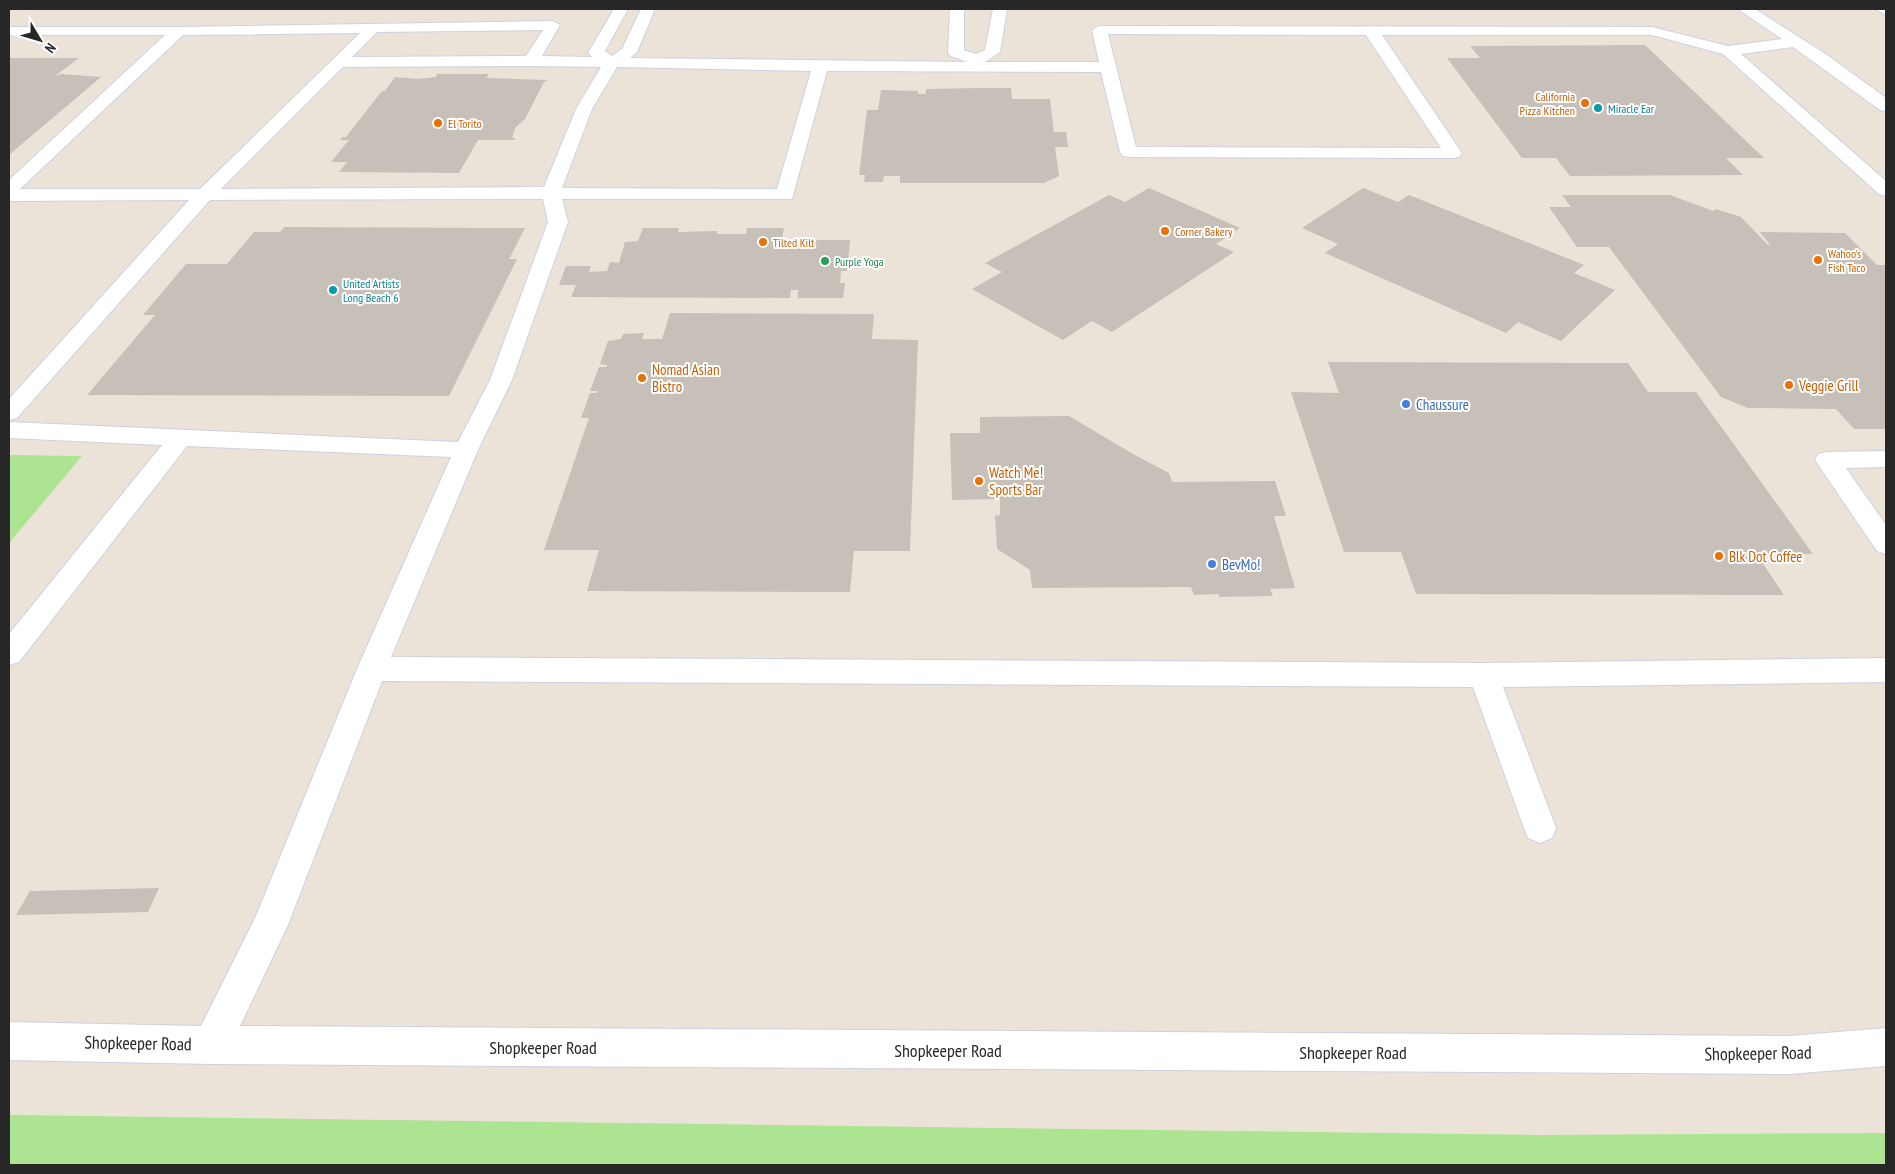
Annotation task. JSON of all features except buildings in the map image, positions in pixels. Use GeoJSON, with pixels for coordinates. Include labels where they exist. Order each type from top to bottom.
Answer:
{"type":"FeatureCollection","features":[{"type":"Feature","properties":{"kind":"street"},"geometry":{"type":"LineString","coordinates":[[612,62],[596,53],[621,9]]}},
{"type":"Feature","properties":{"kind":"street"},"geometry":{"type":"LineString","coordinates":[[211,1045],[270,925],[372,669],[466,450],[501,380],[558,222],[551,193],[584,109],[612,62],[629,52],[648,9]]}},
{"type":"Feature","properties":{"kind":"street"},"geometry":{"type":"LineString","coordinates":[[957,9],[956,53],[977,63]]}},
{"type":"Feature","properties":{"kind":"street"},"geometry":{"type":"LineString","coordinates":[[977,63],[992,52],[1000,9]]}},
{"type":"Feature","properties":{"kind":"street"},"geometry":{"type":"LineString","coordinates":[[1746,9],[1886,106]]}},
{"type":"Feature","properties":{"kind":"street"},"geometry":{"type":"LineString","coordinates":[[1882,9],[1886,11]]}},
{"type":"Feature","properties":{"kind":"street"},"geometry":{"type":"LineString","coordinates":[[9,31],[179,31],[553,25],[531,61]]}},
{"type":"Feature","properties":{"kind":"street"},"geometry":{"type":"LineString","coordinates":[[9,413],[204,194],[373,28]]}},
{"type":"Feature","properties":{"kind":"street"},"geometry":{"type":"LineString","coordinates":[[1370,30],[1453,153],[1129,152],[1098,30],[1370,30],[1652,31],[1728,51],[1796,42]]}},
{"type":"Feature","properties":{"kind":"street"},"geometry":{"type":"LineString","coordinates":[[9,188],[17,183],[179,31]]}},
{"type":"Feature","properties":{"kind":"street"},"geometry":{"type":"LineString","coordinates":[[1728,51],[1886,190]]}},
{"type":"Feature","properties":{"kind":"street"},"geometry":{"type":"LineString","coordinates":[[339,62],[531,61],[820,66],[977,63],[1108,67]]}},
{"type":"Feature","properties":{"kind":"street"},"geometry":{"type":"LineString","coordinates":[[9,195],[551,193],[785,195],[820,66]]}},
{"type":"Feature","properties":{"kind":"street"},"geometry":{"type":"LineString","coordinates":[[9,430],[466,450]]}},
{"type":"Feature","properties":{"kind":"street"},"geometry":{"type":"LineString","coordinates":[[9,654],[180,438]]}},
{"type":"Feature","properties":{"kind":"street"},"geometry":{"type":"LineString","coordinates":[[1886,460],[1827,460],[1886,544]]}},
{"type":"Feature","properties":{"kind":"street"},"geometry":{"type":"LineString","coordinates":[[372,669],[1484,675],[1886,670]]}},
{"type":"Feature","properties":{"kind":"street"},"geometry":{"type":"LineString","coordinates":[[1484,675],[1540,828]]}},
{"type":"Feature","properties":{"kind":"street","name":"Shopkeeper Road"},"geometry":{"type":"LineString","coordinates":[[9,1041],[211,1045],[1780,1055],[1886,1047]]}},
{"type":"Feature","properties":{"kind":"green space"},"geometry":{"type":"Polygon","coordinates":[[[9,455],[82,456],[9,543],[9,455]]]}},
{"type":"Feature","properties":{"kind":"green space"},"geometry":{"type":"Polygon","coordinates":[[[9,1115],[1540,1135],[1886,1133],[1886,1165],[9,1165],[9,1115]]]}},
{"type":"Feature","properties":{"kind":"place","name":"California Pizza Kitchen"},"geometry":{"type":"Point","coordinates":[1585,103]}},
{"type":"Feature","properties":{"kind":"place","name":"Miracle Ear"},"geometry":{"type":"Point","coordinates":[1598,108]}},
{"type":"Feature","properties":{"kind":"place","name":"El Torito"},"geometry":{"type":"Point","coordinates":[438,123]}},
{"type":"Feature","properties":{"kind":"place","name":"Corner Bakery"},"geometry":{"type":"Point","coordinates":[1165,231]}},
{"type":"Feature","properties":{"kind":"place","name":"Tilted Kilt"},"geometry":{"type":"Point","coordinates":[763,242]}},
{"type":"Feature","properties":{"kind":"place","name":"Wahoo's Fish Taco"},"geometry":{"type":"Point","coordinates":[1818,260]}},
{"type":"Feature","properties":{"kind":"place","name":"Purple Yoga"},"geometry":{"type":"Point","coordinates":[825,261]}},
{"type":"Feature","properties":{"kind":"place","name":"United Artists Long Beach 6"},"geometry":{"type":"Point","coordinates":[333,290]}},
{"type":"Feature","properties":{"kind":"place","name":"Nomad Asian Bistro"},"geometry":{"type":"Point","coordinates":[642,378]}},
{"type":"Feature","properties":{"kind":"place","name":"Veggie Grill"},"geometry":{"type":"Point","coordinates":[1789,385]}},
{"type":"Feature","properties":{"kind":"place","name":"Chaussure"},"geometry":{"type":"Point","coordinates":[1406,404]}},
{"type":"Feature","properties":{"kind":"place","name":"Watch Me! Sports Bar"},"geometry":{"type":"Point","coordinates":[979,481]}},
{"type":"Feature","properties":{"kind":"place","name":"Blk Dot Coffee"},"geometry":{"type":"Point","coordinates":[1719,556]}},
{"type":"Feature","properties":{"kind":"place","name":"BevMo!"},"geometry":{"type":"Point","coordinates":[1212,564]}}]}
